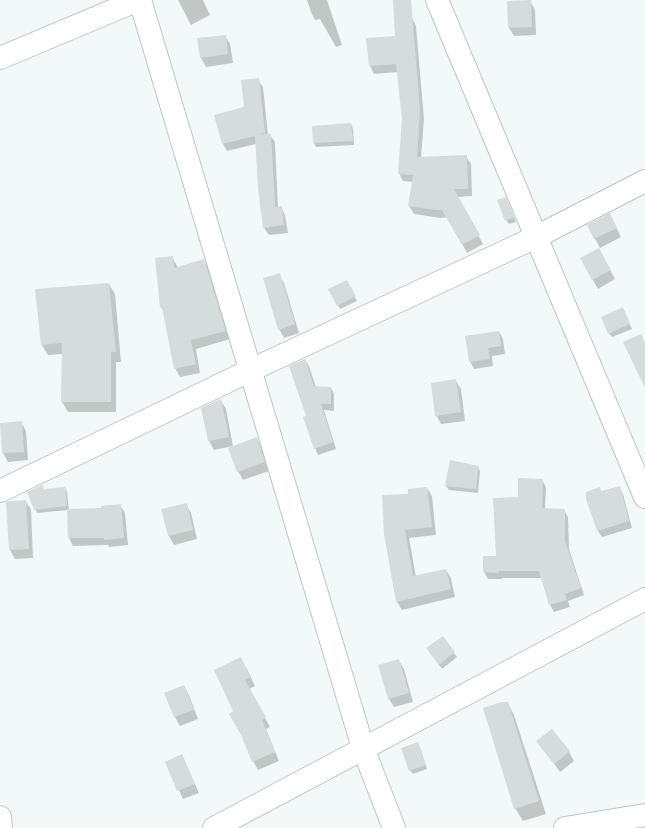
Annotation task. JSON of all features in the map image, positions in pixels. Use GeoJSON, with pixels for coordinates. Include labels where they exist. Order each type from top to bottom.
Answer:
{"type":"FeatureCollection","features":[{"type":"Feature","properties":{"kind":"street"},"geometry":{"type":"LineString","coordinates":[[0,58],[139,0],[363,748],[394,828]]}},
{"type":"Feature","properties":{"kind":"street"},"geometry":{"type":"LineString","coordinates":[[437,0],[645,497]]}},
{"type":"Feature","properties":{"kind":"street"},"geometry":{"type":"LineString","coordinates":[[0,491],[251,370],[536,237],[645,181]]}},
{"type":"Feature","properties":{"kind":"street"},"geometry":{"type":"LineString","coordinates":[[214,828],[645,599]]}},
{"type":"Feature","properties":{"kind":"street"},"geometry":{"type":"LineString","coordinates":[[565,828],[645,815]]}},
{"type":"Feature","properties":{"kind":"street"},"geometry":{"type":"LineString","coordinates":[[0,817],[1,828]]}},
{"type":"Feature","properties":{"kind":"building"},"geometry":{"type":"Polygon","coordinates":[[[393,0],[411,0],[420,110],[417,157],[467,155],[468,189],[454,189],[480,235],[462,245],[442,210],[408,206],[413,175],[398,174],[402,119],[396,64],[369,66],[366,38],[395,36],[393,0]]]}},
{"type":"Feature","properties":{"kind":"building"},"geometry":{"type":"Polygon","coordinates":[[[531,0],[532,27],[508,28],[507,1],[531,0]]]}},
{"type":"Feature","properties":{"kind":"building"},"geometry":{"type":"Polygon","coordinates":[[[226,35],[228,54],[200,58],[197,38],[226,35]]]}},
{"type":"Feature","properties":{"kind":"building"},"geometry":{"type":"Polygon","coordinates":[[[259,78],[265,133],[260,134],[271,134],[275,207],[282,206],[284,225],[263,228],[258,189],[255,136],[222,144],[214,115],[244,107],[241,80],[259,78]]]}},
{"type":"Feature","properties":{"kind":"building"},"geometry":{"type":"Polygon","coordinates":[[[351,123],[353,141],[313,143],[312,126],[351,123]]]}},
{"type":"Feature","properties":{"kind":"building"},"geometry":{"type":"Polygon","coordinates":[[[506,197],[514,217],[505,221],[497,200],[506,197]]]}},
{"type":"Feature","properties":{"kind":"building"},"geometry":{"type":"Polygon","coordinates":[[[610,213],[617,228],[594,239],[587,225],[610,213]]]}},
{"type":"Feature","properties":{"kind":"building"},"geometry":{"type":"Polygon","coordinates":[[[599,248],[611,270],[592,280],[580,258],[599,248]]]}},
{"type":"Feature","properties":{"kind":"building"},"geometry":{"type":"Polygon","coordinates":[[[173,256],[174,268],[204,259],[226,331],[191,340],[196,364],[174,369],[162,307],[160,307],[155,258],[173,256]]]}},
{"type":"Feature","properties":{"kind":"building"},"geometry":{"type":"Polygon","coordinates":[[[280,273],[295,324],[278,330],[263,278],[280,273]]]}},
{"type":"Feature","properties":{"kind":"building"},"geometry":{"type":"Polygon","coordinates":[[[347,280],[356,296],[337,306],[328,289],[347,280]]]}},
{"type":"Feature","properties":{"kind":"building"},"geometry":{"type":"Polygon","coordinates":[[[109,283],[116,352],[111,352],[111,402],[61,402],[62,343],[41,345],[35,289],[109,283]]]}},
{"type":"Feature","properties":{"kind":"building"},"geometry":{"type":"Polygon","coordinates":[[[623,307],[630,324],[608,334],[601,317],[623,307]]]}},
{"type":"Feature","properties":{"kind":"building"},"geometry":{"type":"Polygon","coordinates":[[[499,331],[501,346],[488,348],[490,359],[469,362],[465,336],[499,331]]]}},
{"type":"Feature","properties":{"kind":"building"},"geometry":{"type":"Polygon","coordinates":[[[641,334],[645,343],[645,388],[623,342],[641,334]]]}},
{"type":"Feature","properties":{"kind":"building"},"geometry":{"type":"Polygon","coordinates":[[[305,359],[314,386],[331,387],[331,404],[321,404],[333,442],[314,449],[303,417],[306,416],[289,366],[305,359]]]}},
{"type":"Feature","properties":{"kind":"building"},"geometry":{"type":"Polygon","coordinates":[[[456,379],[461,412],[435,416],[431,383],[456,379]]]}},
{"type":"Feature","properties":{"kind":"building"},"geometry":{"type":"Polygon","coordinates":[[[221,399],[229,437],[208,441],[201,408],[221,399]]]}},
{"type":"Feature","properties":{"kind":"building"},"geometry":{"type":"Polygon","coordinates":[[[22,421],[24,452],[2,453],[0,423],[22,421]]]}},
{"type":"Feature","properties":{"kind":"building"},"geometry":{"type":"Polygon","coordinates":[[[257,437],[265,462],[237,472],[228,448],[257,437]]]}},
{"type":"Feature","properties":{"kind":"building"},"geometry":{"type":"Polygon","coordinates":[[[450,460],[479,466],[476,489],[445,486],[450,460]]]}},
{"type":"Feature","properties":{"kind":"building"},"geometry":{"type":"Polygon","coordinates":[[[518,478],[543,479],[542,508],[565,509],[565,541],[581,588],[565,594],[567,600],[549,605],[539,571],[499,571],[499,573],[483,572],[483,556],[496,556],[493,498],[518,497],[518,478]]]}},
{"type":"Feature","properties":{"kind":"building"},"geometry":{"type":"Polygon","coordinates":[[[42,485],[44,489],[65,487],[67,506],[34,510],[27,492],[42,485]]]}},
{"type":"Feature","properties":{"kind":"building"},"geometry":{"type":"Polygon","coordinates":[[[620,486],[629,521],[597,531],[586,499],[586,492],[600,487],[601,491],[620,486]]]}},
{"type":"Feature","properties":{"kind":"building"},"geometry":{"type":"Polygon","coordinates":[[[427,487],[432,527],[405,530],[413,576],[446,569],[451,589],[396,602],[384,534],[382,495],[408,494],[408,489],[427,487]]]}},
{"type":"Feature","properties":{"kind":"building"},"geometry":{"type":"Polygon","coordinates":[[[26,500],[29,549],[9,550],[6,502],[26,500]]]}},
{"type":"Feature","properties":{"kind":"building"},"geometry":{"type":"Polygon","coordinates":[[[187,503],[193,530],[168,536],[161,509],[187,503]]]}},
{"type":"Feature","properties":{"kind":"building"},"geometry":{"type":"Polygon","coordinates":[[[121,504],[124,538],[104,540],[104,538],[68,538],[67,509],[101,508],[101,506],[121,504]]]}},
{"type":"Feature","properties":{"kind":"building"},"geometry":{"type":"Polygon","coordinates":[[[443,636],[455,652],[439,665],[426,648],[443,636]]]}},
{"type":"Feature","properties":{"kind":"building"},"geometry":{"type":"Polygon","coordinates":[[[241,657],[250,677],[245,680],[266,717],[262,720],[275,752],[252,762],[241,735],[229,714],[233,711],[214,670],[241,657]]]}},
{"type":"Feature","properties":{"kind":"building"},"geometry":{"type":"Polygon","coordinates":[[[399,659],[409,693],[388,699],[378,665],[399,659]]]}},
{"type":"Feature","properties":{"kind":"building"},"geometry":{"type":"Polygon","coordinates":[[[184,685],[194,710],[174,717],[164,693],[184,685]]]}},
{"type":"Feature","properties":{"kind":"building"},"geometry":{"type":"Polygon","coordinates":[[[501,702],[508,702],[539,801],[514,809],[483,708],[501,702]]]}},
{"type":"Feature","properties":{"kind":"building"},"geometry":{"type":"Polygon","coordinates":[[[552,729],[570,751],[554,764],[536,741],[552,729]]]}},
{"type":"Feature","properties":{"kind":"building"},"geometry":{"type":"Polygon","coordinates":[[[418,742],[426,765],[409,771],[401,748],[418,742]]]}},
{"type":"Feature","properties":{"kind":"building"},"geometry":{"type":"Polygon","coordinates":[[[182,754],[195,784],[177,791],[165,762],[182,754]]]}}]}
